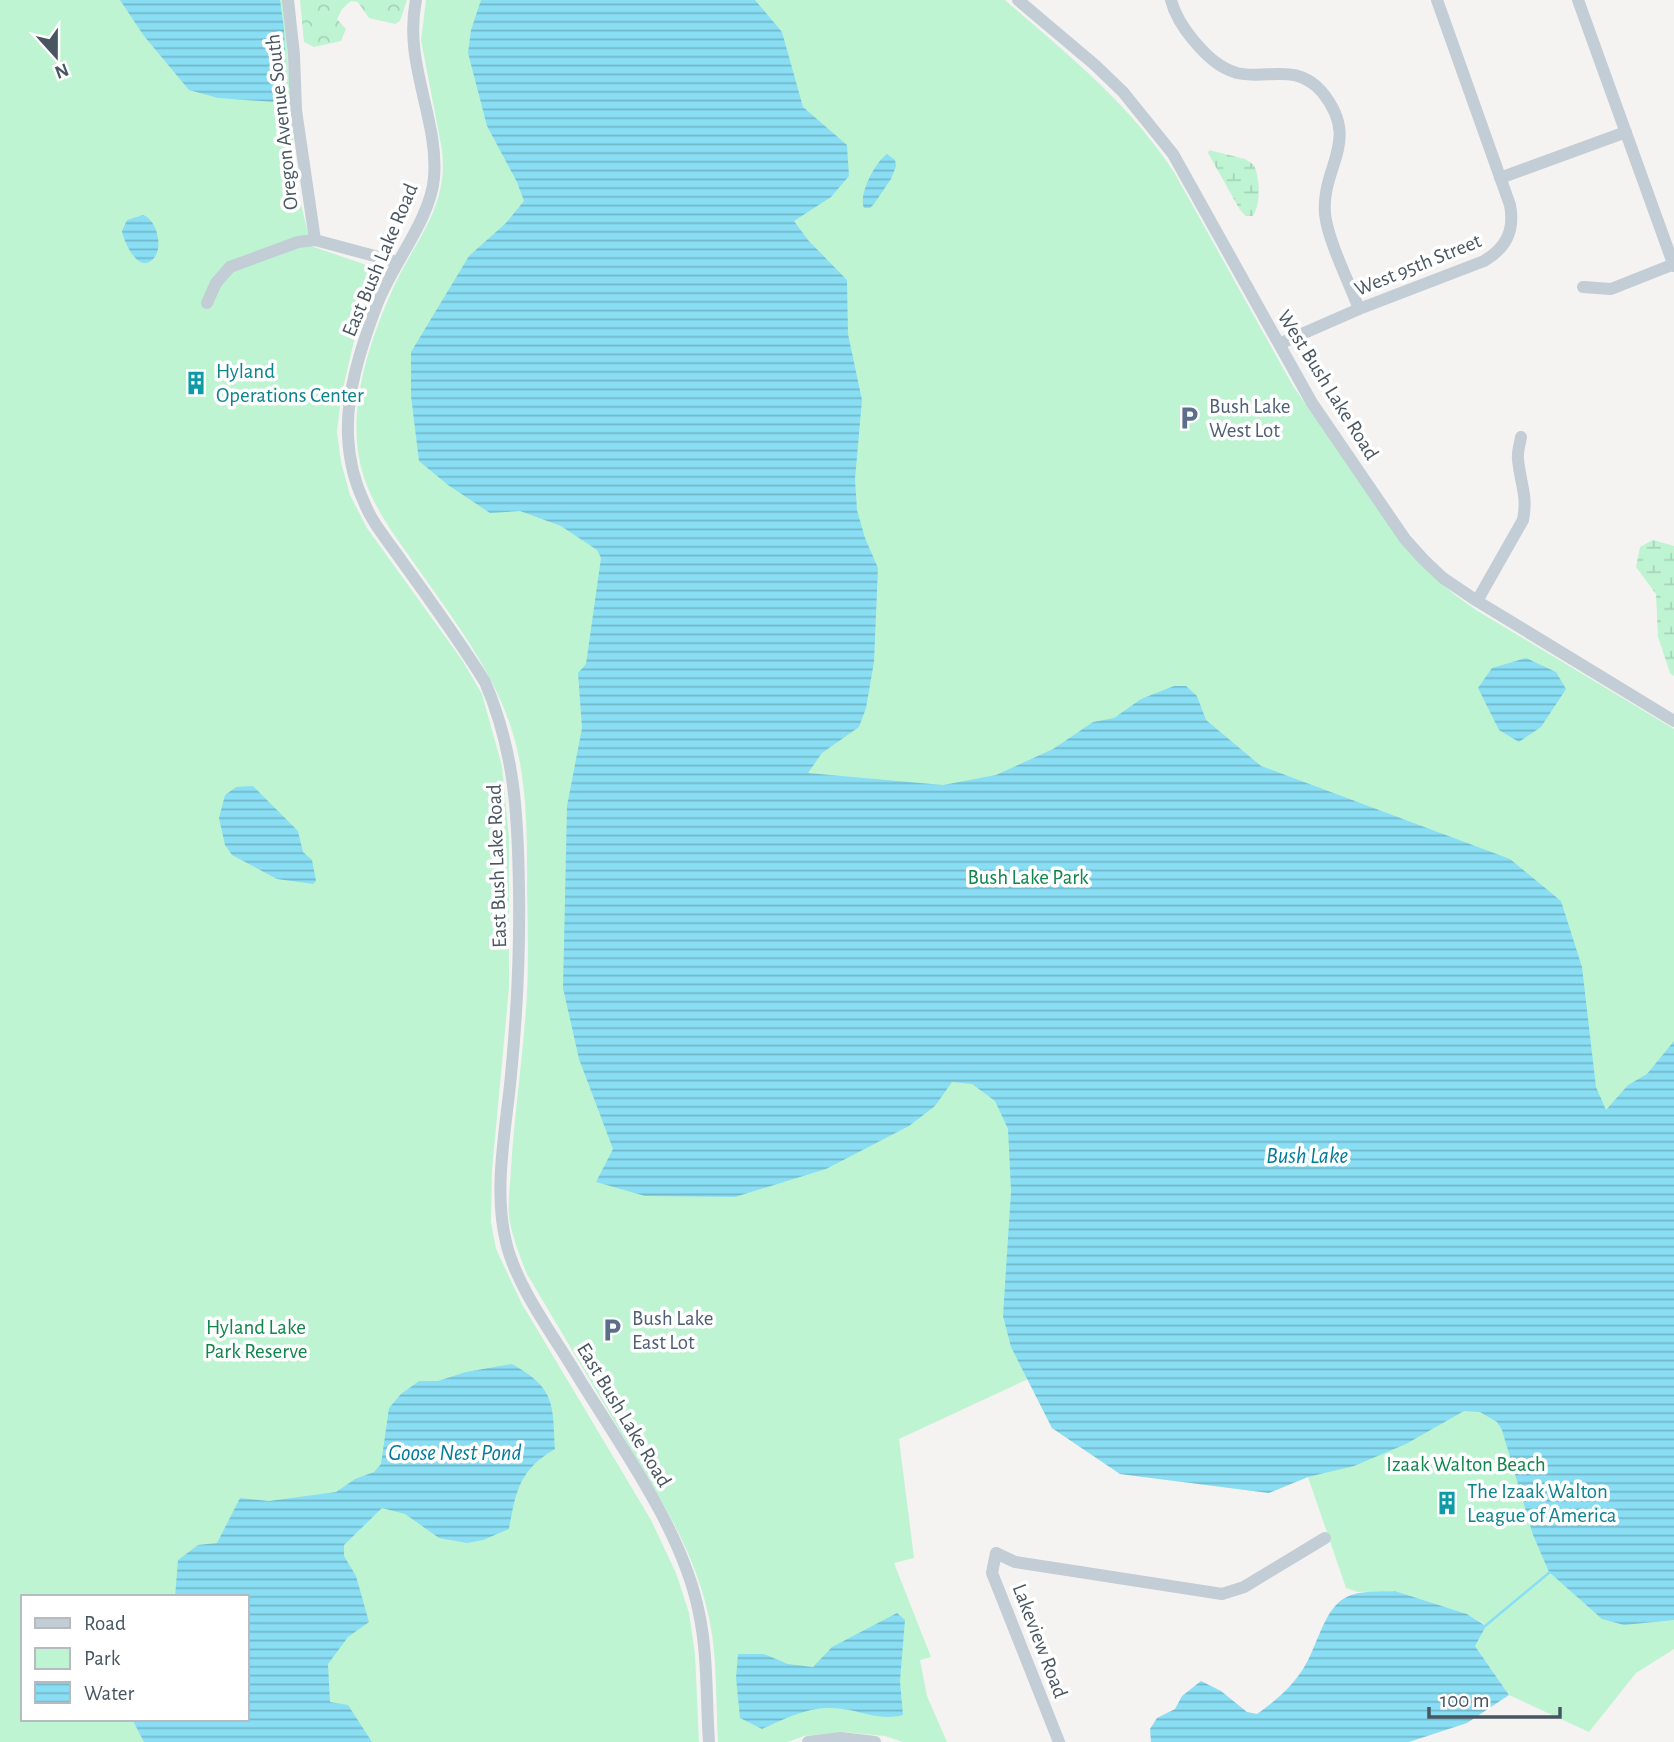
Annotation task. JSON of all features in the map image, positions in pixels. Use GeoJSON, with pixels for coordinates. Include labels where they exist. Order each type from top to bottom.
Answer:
{"type":"FeatureCollection","features":[{"type":"Feature","properties":{"kind":"street","name":"Oregon Avenue South"},"geometry":{"type":"LineString","coordinates":[[288,0],[296,110],[315,240]]}},
{"type":"Feature","properties":{"kind":"street","name":"East Bush Lake Road"},"geometry":{"type":"LineString","coordinates":[[416,0],[413,15],[414,52],[431,138],[434,178],[426,208],[377,304],[357,367],[349,410],[348,434],[355,481],[365,505],[485,682],[498,712],[512,767],[518,846],[520,942],[519,996],[501,1177],[505,1242],[524,1287],[643,1483],[688,1572],[702,1632],[709,1742]]}},
{"type":"Feature","properties":{"kind":"street","name":"West Bush Lake Road"},"geometry":{"type":"LineString","coordinates":[[1018,0],[1095,65],[1149,122],[1186,177],[1312,403],[1405,539],[1443,578],[1674,721]]}},
{"type":"Feature","properties":{"kind":"street"},"geometry":{"type":"LineString","coordinates":[[1171,0],[1174,12],[1184,29],[1223,67],[1237,72],[1279,72],[1303,78],[1314,84],[1332,107],[1340,140],[1338,157],[1327,187],[1326,217],[1359,309]]}},
{"type":"Feature","properties":{"kind":"street","name":"West 95th Street"},"geometry":{"type":"LineString","coordinates":[[1279,344],[1359,309],[1484,261],[1495,255],[1505,244],[1512,219],[1437,0]]}},
{"type":"Feature","properties":{"kind":"street"},"geometry":{"type":"LineString","coordinates":[[1578,0],[1674,265],[1611,289],[1583,287]]}},
{"type":"Feature","properties":{"kind":"street"},"geometry":{"type":"LineString","coordinates":[[1500,178],[1626,132]]}},
{"type":"Feature","properties":{"kind":"street"},"geometry":{"type":"LineString","coordinates":[[207,303],[216,283],[229,267],[298,242],[315,240],[397,262]]}},
{"type":"Feature","properties":{"kind":"street"},"geometry":{"type":"LineString","coordinates":[[1477,601],[1523,520],[1525,490],[1517,458],[1521,437]]}},
{"type":"Feature","properties":{"kind":"street","name":"Lakeview Road"},"geometry":{"type":"LineString","coordinates":[[1059,1742],[992,1573],[996,1553],[1015,1562],[1222,1594],[1244,1587],[1325,1538]]}},
{"type":"Feature","properties":{"kind":"street"},"geometry":{"type":"LineString","coordinates":[[808,1742],[841,1738],[874,1742]]}},
{"type":"Feature","properties":{"kind":"green space","name":"Hyland Lake Park Reserve"},"geometry":{"type":"Polygon","coordinates":[[[0,0],[284,0],[296,183],[311,246],[381,270],[354,341],[341,397],[337,432],[341,462],[350,495],[367,528],[462,660],[482,694],[502,766],[509,838],[509,988],[492,1170],[491,1222],[496,1249],[522,1304],[651,1520],[676,1573],[689,1613],[695,1654],[699,1742],[0,1742],[0,0]]]}},
{"type":"Feature","properties":{"kind":"green space"},"geometry":{"type":"Polygon","coordinates":[[[300,0],[407,0],[400,21],[395,24],[369,18],[358,2],[351,1],[342,9],[337,19],[346,29],[341,41],[314,47],[304,42],[300,0]]]}},
{"type":"Feature","properties":{"kind":"green space","name":"Bush Lake Park"},"geometry":{"type":"Polygon","coordinates":[[[426,0],[1005,0],[1096,80],[1156,147],[1174,172],[1293,386],[1400,540],[1426,569],[1476,610],[1674,729],[1674,1649],[1636,1673],[1589,1732],[1509,1695],[1475,1646],[1486,1625],[1467,1614],[1395,1591],[1358,1592],[1346,1588],[1308,1477],[1269,1493],[1120,1474],[1052,1428],[1028,1379],[899,1439],[914,1558],[894,1563],[931,1657],[920,1660],[927,1696],[947,1742],[903,1742],[885,1736],[844,1732],[804,1736],[788,1742],[718,1742],[712,1634],[705,1600],[694,1568],[665,1507],[527,1274],[510,1223],[509,1190],[528,958],[525,809],[522,775],[512,732],[492,682],[479,659],[379,511],[364,479],[360,461],[356,424],[370,347],[391,293],[435,208],[443,171],[442,150],[421,40],[426,0]]]}},
{"type":"Feature","properties":{"kind":"green space"},"geometry":{"type":"Polygon","coordinates":[[[1209,150],[1245,159],[1254,165],[1259,191],[1253,216],[1246,216],[1240,210],[1208,153],[1209,150]]]}},
{"type":"Feature","properties":{"kind":"green space"},"geometry":{"type":"Polygon","coordinates":[[[1653,540],[1674,546],[1674,676],[1670,673],[1658,637],[1656,594],[1636,567],[1640,547],[1653,540]]]}},
{"type":"Feature","properties":{"kind":"water"},"geometry":{"type":"Polygon","coordinates":[[[120,0],[280,0],[287,103],[218,98],[189,90],[144,36],[120,0]]]}},
{"type":"Feature","properties":{"kind":"water","name":"Bush Lake"},"geometry":{"type":"Polygon","coordinates":[[[481,0],[755,0],[782,32],[803,107],[847,145],[849,176],[831,197],[794,221],[808,240],[847,280],[848,334],[862,400],[855,479],[857,510],[878,568],[874,662],[866,708],[859,727],[822,753],[808,773],[943,785],[996,775],[1053,749],[1093,722],[1114,718],[1141,699],[1174,686],[1186,686],[1197,696],[1206,720],[1261,766],[1510,859],[1561,901],[1582,967],[1596,1087],[1606,1110],[1628,1085],[1647,1074],[1674,1041],[1674,1620],[1624,1625],[1602,1619],[1549,1572],[1533,1535],[1502,1430],[1497,1422],[1480,1412],[1464,1411],[1406,1444],[1354,1466],[1308,1477],[1269,1493],[1120,1474],[1052,1428],[1011,1347],[1003,1316],[1011,1191],[1008,1129],[995,1101],[972,1084],[952,1082],[935,1106],[909,1126],[826,1169],[735,1197],[645,1196],[596,1182],[613,1149],[579,1059],[563,988],[567,806],[582,728],[578,673],[586,664],[601,558],[597,550],[561,526],[520,511],[490,513],[448,485],[419,461],[411,396],[411,352],[469,256],[506,223],[524,201],[517,182],[487,126],[468,53],[471,30],[481,0]]]}},
{"type":"Feature","properties":{"kind":"water"},"geometry":{"type":"Polygon","coordinates":[[[887,154],[895,160],[896,166],[891,179],[874,204],[870,208],[864,208],[863,195],[869,179],[887,154]]]}},
{"type":"Feature","properties":{"kind":"water"},"geometry":{"type":"Polygon","coordinates":[[[143,215],[155,227],[158,247],[154,258],[143,263],[133,255],[122,231],[127,220],[143,215]]]}},
{"type":"Feature","properties":{"kind":"water"},"geometry":{"type":"Polygon","coordinates":[[[1526,658],[1556,672],[1566,689],[1541,727],[1519,742],[1499,730],[1478,688],[1492,668],[1526,658]]]}},
{"type":"Feature","properties":{"kind":"water"},"geometry":{"type":"Polygon","coordinates":[[[253,786],[298,831],[303,852],[312,860],[316,881],[313,884],[277,879],[232,855],[225,845],[219,818],[225,795],[236,787],[253,786]]]}},
{"type":"Feature","properties":{"kind":"water","name":"Goose Nest Pond"},"geometry":{"type":"Polygon","coordinates":[[[512,1364],[537,1381],[549,1398],[552,1408],[555,1449],[526,1474],[517,1493],[509,1529],[483,1540],[467,1543],[439,1538],[405,1514],[382,1508],[344,1545],[344,1556],[356,1576],[369,1622],[348,1637],[328,1664],[330,1702],[348,1705],[372,1742],[144,1742],[133,1721],[248,1721],[248,1595],[175,1595],[178,1560],[198,1545],[217,1543],[240,1498],[269,1501],[336,1492],[355,1479],[374,1472],[381,1464],[389,1408],[401,1394],[419,1381],[438,1381],[466,1372],[512,1364]]]}},
{"type":"Feature","properties":{"kind":"water"},"geometry":{"type":"Polygon","coordinates":[[[1395,1591],[1467,1614],[1486,1626],[1475,1646],[1509,1695],[1467,1723],[1409,1742],[1151,1742],[1150,1729],[1157,1718],[1175,1709],[1182,1696],[1201,1681],[1221,1691],[1247,1712],[1257,1714],[1282,1694],[1298,1676],[1327,1617],[1338,1603],[1358,1593],[1395,1591]]]}},
{"type":"Feature","properties":{"kind":"water"},"geometry":{"type":"Polygon","coordinates":[[[897,1613],[905,1620],[900,1681],[903,1715],[884,1717],[822,1708],[796,1714],[762,1729],[740,1718],[736,1678],[738,1654],[764,1654],[788,1664],[813,1667],[832,1647],[897,1613]]]}},
{"type":"Feature","properties":{"kind":"waterway"},"geometry":{"type":"LineString","coordinates":[[1485,1626],[1550,1572]]}},
{"type":"Feature","properties":{"kind":"place","name":"Hyland Operations Center"},"geometry":{"type":"Point","coordinates":[196,383]}},
{"type":"Feature","properties":{"kind":"place","name":"Bush Lake West Lot"},"geometry":{"type":"Point","coordinates":[1189,418]}},
{"type":"Feature","properties":{"kind":"place","name":"Bush Lake East Lot"},"geometry":{"type":"Point","coordinates":[612,1330]}},
{"type":"Feature","properties":{"kind":"place","name":"The Izaak Walton League of America"},"geometry":{"type":"Point","coordinates":[1447,1503]}},
{"type":"Feature","properties":{"kind":"park label","name":"Izaak Walton Beach"},"geometry":{"type":"Point","coordinates":[1466,1464]}}]}
